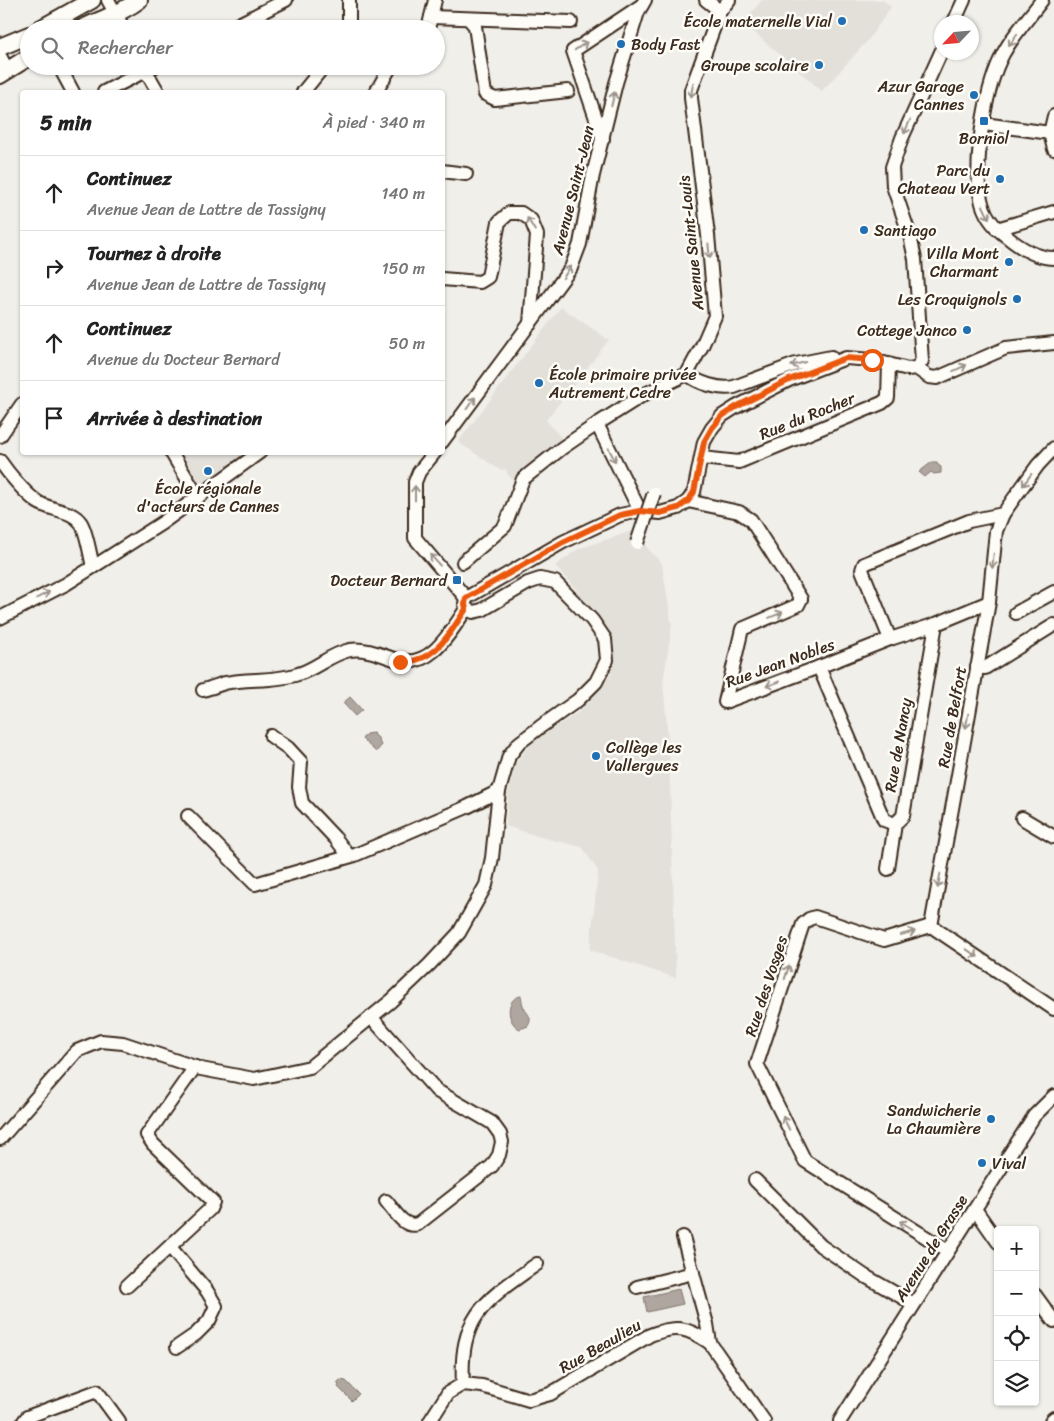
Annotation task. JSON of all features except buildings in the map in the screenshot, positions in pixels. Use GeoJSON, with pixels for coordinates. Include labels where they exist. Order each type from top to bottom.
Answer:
{"type":"FeatureCollection","features":[{"type":"Feature","properties":{"kind":"main road"},"geometry":{"type":"LineString","coordinates":[[56,20],[92,0]]}},
{"type":"Feature","properties":{"kind":"main road"},"geometry":{"type":"LineString","coordinates":[[98,20],[112,7],[128,8],[139,0]]}},
{"type":"Feature","properties":{"kind":"main road"},"geometry":{"type":"LineString","coordinates":[[0,47],[20,39]]}},
{"type":"Feature","properties":{"kind":"main road"},"geometry":{"type":"LineString","coordinates":[[4,73],[20,63]]}},
{"type":"Feature","properties":{"kind":"street"},"geometry":{"type":"LineString","coordinates":[[247,20],[286,0]]}},
{"type":"Feature","properties":{"kind":"street"},"geometry":{"type":"LineString","coordinates":[[348,20],[349,0]]}},
{"type":"Feature","properties":{"kind":"street"},"geometry":{"type":"LineString","coordinates":[[430,20],[435,0]]}},
{"type":"Feature","properties":{"kind":"street"},"geometry":{"type":"LineString","coordinates":[[706,0],[720,11]]}},
{"type":"Feature","properties":{"kind":"street","name":"Avenue Saint-Louis"},"geometry":{"type":"LineString","coordinates":[[687,374],[715,316],[708,235],[691,90],[720,11],[730,0]]}},
{"type":"Feature","properties":{"kind":"street"},"geometry":{"type":"LineString","coordinates":[[957,15],[964,0]]}},
{"type":"Feature","properties":{"kind":"street"},"geometry":{"type":"LineString","coordinates":[[1042,0],[1001,58],[993,79],[984,124],[978,175],[981,200],[996,229],[1016,244],[1033,253],[1054,258]]}},
{"type":"Feature","properties":{"kind":"street"},"geometry":{"type":"LineString","coordinates":[[603,138],[573,51],[644,2]]}},
{"type":"Feature","properties":{"kind":"street","name":"Avenue Saint-Jean"},"geometry":{"type":"LineString","coordinates":[[445,438],[571,268],[580,244],[593,175],[616,83],[638,12],[644,2]]}},
{"type":"Feature","properties":{"kind":"street"},"geometry":{"type":"LineString","coordinates":[[112,7],[119,20]]}},
{"type":"Feature","properties":{"kind":"street"},"geometry":{"type":"LineString","coordinates":[[445,21],[469,19],[571,22]]}},
{"type":"Feature","properties":{"kind":"street"},"geometry":{"type":"LineString","coordinates":[[469,19],[475,26],[485,94],[495,99],[568,91]]}},
{"type":"Feature","properties":{"kind":"street"},"geometry":{"type":"LineString","coordinates":[[0,56],[4,73]]}},
{"type":"Feature","properties":{"kind":"street"},"geometry":{"type":"LineString","coordinates":[[916,368],[922,361],[915,259],[910,236],[893,186],[892,167],[902,138],[937,60]]}},
{"type":"Feature","properties":{"kind":"street"},"geometry":{"type":"LineString","coordinates":[[64,75],[72,90]]}},
{"type":"Feature","properties":{"kind":"street"},"geometry":{"type":"LineString","coordinates":[[108,90],[135,75]]}},
{"type":"Feature","properties":{"kind":"street"},"geometry":{"type":"LineString","coordinates":[[151,75],[157,90]]}},
{"type":"Feature","properties":{"kind":"street"},"geometry":{"type":"LineString","coordinates":[[305,90],[317,75]]}},
{"type":"Feature","properties":{"kind":"street"},"geometry":{"type":"LineString","coordinates":[[377,90],[386,75]]}},
{"type":"Feature","properties":{"kind":"street"},"geometry":{"type":"LineString","coordinates":[[1054,116],[1050,133],[1054,150]]}},
{"type":"Feature","properties":{"kind":"street"},"geometry":{"type":"LineString","coordinates":[[984,124],[1050,133]]}},
{"type":"Feature","properties":{"kind":"street"},"geometry":{"type":"LineString","coordinates":[[445,171],[466,174]]}},
{"type":"Feature","properties":{"kind":"street"},"geometry":{"type":"LineString","coordinates":[[996,229],[1054,212]]}},
{"type":"Feature","properties":{"kind":"street"},"geometry":{"type":"LineString","coordinates":[[445,279],[480,282],[488,278],[499,222],[509,213],[521,213],[531,220],[537,235],[530,324]]}},
{"type":"Feature","properties":{"kind":"street"},"geometry":{"type":"LineString","coordinates":[[463,562],[504,526],[523,479],[562,448],[597,424],[643,395],[687,374],[693,378],[725,389],[796,364],[836,356],[872,360],[908,369],[916,368],[929,377],[937,378],[1006,348],[1054,343]]}},
{"type":"Feature","properties":{"kind":"street"},"geometry":{"type":"LineString","coordinates":[[203,690],[226,683],[286,678],[300,674],[341,652],[356,649],[371,651],[400,662],[416,661],[432,654],[447,638],[466,604],[563,542],[620,515],[640,511],[660,513],[678,508],[688,501],[694,492],[704,442],[722,416],[789,380],[846,358]]}},
{"type":"Feature","properties":{"kind":"street","name":"Rue du Rocher"},"geometry":{"type":"LineString","coordinates":[[702,458],[739,462],[882,403],[888,398],[890,364]]}},
{"type":"Feature","properties":{"kind":"street"},"geometry":{"type":"LineString","coordinates":[[0,436],[20,407]]}},
{"type":"Feature","properties":{"kind":"street"},"geometry":{"type":"LineString","coordinates":[[597,424],[640,511]]}},
{"type":"Feature","properties":{"kind":"street","name":"Rue de Belfort"},"geometry":{"type":"LineString","coordinates":[[931,926],[989,602],[996,531],[1003,514],[1038,465],[1054,448]]}},
{"type":"Feature","properties":{"kind":"street"},"geometry":{"type":"LineString","coordinates":[[173,455],[198,497]]}},
{"type":"Feature","properties":{"kind":"street"},"geometry":{"type":"LineString","coordinates":[[0,618],[66,584],[93,567],[162,523],[256,455]]}},
{"type":"Feature","properties":{"kind":"street"},"geometry":{"type":"LineString","coordinates":[[0,1138],[77,1051],[101,1041],[123,1043],[195,1067],[254,1079],[310,1067],[371,1017],[429,965],[458,933],[486,885],[492,858],[499,791],[509,756],[519,743],[578,700],[596,682],[607,660],[606,639],[592,620],[555,582],[540,579],[528,583],[482,610],[473,612],[466,604],[453,581],[416,539],[415,482],[419,472],[433,455]]}},
{"type":"Feature","properties":{"kind":"street"},"geometry":{"type":"LineString","coordinates":[[0,462],[36,501],[45,507],[77,518],[82,524],[93,567]]}},
{"type":"Feature","properties":{"kind":"street"},"geometry":{"type":"LineString","coordinates":[[637,543],[654,493]]}},
{"type":"Feature","properties":{"kind":"street","name":"Rue Jean Nobles"},"geometry":{"type":"LineString","coordinates":[[688,501],[739,512],[751,520],[801,599],[798,605],[742,629],[725,702],[890,639],[936,624],[989,602]]}},
{"type":"Feature","properties":{"kind":"street"},"geometry":{"type":"LineString","coordinates":[[890,639],[862,570],[864,564],[969,521],[1003,514]]}},
{"type":"Feature","properties":{"kind":"street"},"geometry":{"type":"LineString","coordinates":[[1016,613],[1054,592]]}},
{"type":"Feature","properties":{"kind":"street","name":"Rue de Nancy"},"geometry":{"type":"LineString","coordinates":[[888,869],[895,824],[903,816],[936,624]]}},
{"type":"Feature","properties":{"kind":"street"},"geometry":{"type":"LineString","coordinates":[[977,667],[985,668],[1054,625]]}},
{"type":"Feature","properties":{"kind":"street"},"geometry":{"type":"LineString","coordinates":[[819,667],[884,820],[895,824]]}},
{"type":"Feature","properties":{"kind":"street"},"geometry":{"type":"LineString","coordinates":[[271,736],[288,748],[301,762],[299,788],[302,803],[336,839],[348,856]]}},
{"type":"Feature","properties":{"kind":"street"},"geometry":{"type":"LineString","coordinates":[[188,816],[255,884],[348,856],[467,807],[499,791]]}},
{"type":"Feature","properties":{"kind":"street"},"geometry":{"type":"LineString","coordinates":[[1022,818],[1054,837]]}},
{"type":"Feature","properties":{"kind":"street","name":"Rue des Vosges"},"geometry":{"type":"LineString","coordinates":[[931,926],[884,940],[815,917],[808,919],[803,924],[757,1064],[805,1161],[948,1250]]}},
{"type":"Feature","properties":{"kind":"street"},"geometry":{"type":"LineString","coordinates":[[931,926],[1054,1009]]}},
{"type":"Feature","properties":{"kind":"street"},"geometry":{"type":"LineString","coordinates":[[371,1017],[437,1091],[492,1123],[500,1134],[502,1142],[499,1155],[492,1166],[418,1224],[407,1225],[386,1201]]}},
{"type":"Feature","properties":{"kind":"street"},"geometry":{"type":"LineString","coordinates":[[127,1286],[210,1210],[213,1202],[153,1144],[147,1134],[195,1067]]}},
{"type":"Feature","properties":{"kind":"street","name":"Avenue de Grasse"},"geometry":{"type":"LineString","coordinates":[[840,1421],[1034,1116],[1054,1096]]}},
{"type":"Feature","properties":{"kind":"street"},"geometry":{"type":"LineString","coordinates":[[755,1180],[821,1246],[865,1276],[914,1304]]}},
{"type":"Feature","properties":{"kind":"street"},"geometry":{"type":"LineString","coordinates":[[974,1209],[994,1236]]}},
{"type":"Feature","properties":{"kind":"street"},"geometry":{"type":"LineString","coordinates":[[684,1237],[707,1324],[710,1343]]}},
{"type":"Feature","properties":{"kind":"street"},"geometry":{"type":"LineString","coordinates":[[170,1247],[207,1291],[216,1306],[209,1321],[196,1334],[178,1346]]}},
{"type":"Feature","properties":{"kind":"street"},"geometry":{"type":"LineString","coordinates":[[430,1421],[448,1393],[463,1384],[462,1363],[468,1328],[485,1304],[499,1290],[537,1264]]}},
{"type":"Feature","properties":{"kind":"street"},"geometry":{"type":"LineString","coordinates":[[637,1287],[692,1273]]}},
{"type":"Feature","properties":{"kind":"street"},"geometry":{"type":"LineString","coordinates":[[1039,1300],[1054,1321]]}},
{"type":"Feature","properties":{"kind":"street","name":"Rue Beaulieu"},"geometry":{"type":"LineString","coordinates":[[463,1384],[482,1386],[529,1400],[550,1394],[650,1335],[668,1328],[687,1330],[699,1335],[710,1343],[764,1421]]}},
{"type":"Feature","properties":{"kind":"street"},"geometry":{"type":"LineString","coordinates":[[24,1421],[27,1417],[97,1391],[119,1421]]}},
{"type":"Feature","properties":{"kind":"street"},"geometry":{"type":"LineString","coordinates":[[1051,1421],[1054,1418]]}},
{"type":"Feature","properties":{"kind":"shaded area","name":"Groupe scolaire"},"geometry":{"type":"Polygon","coordinates":[[[762,0],[883,0],[891,7],[869,39],[822,91],[743,23],[762,0]]]}},
{"type":"Feature","properties":{"kind":"shaded area","name":"École primaire privée Autrement Cedre"},"geometry":{"type":"Polygon","coordinates":[[[561,307],[609,340],[546,420],[563,440],[525,467],[513,480],[507,474],[506,469],[500,470],[458,442],[561,307]]]}},
{"type":"Feature","properties":{"kind":"shaded area","name":"École régionale d'acteurs de Cannes"},"geometry":{"type":"Polygon","coordinates":[[[180,455],[248,455],[207,485],[194,481],[180,455]]]}},
{"type":"Feature","properties":{"kind":"shaded area"},"geometry":{"type":"Polygon","coordinates":[[[932,462],[937,462],[941,467],[941,473],[934,474],[931,472],[925,477],[919,472],[932,462]]]}},
{"type":"Feature","properties":{"kind":"shaded area","name":"Collège les Vallergues"},"geometry":{"type":"Polygon","coordinates":[[[632,531],[662,564],[672,626],[663,682],[669,748],[676,978],[590,950],[598,871],[582,847],[540,837],[506,826],[508,793],[516,763],[531,742],[579,712],[611,674],[615,644],[580,594],[555,566],[578,549],[632,531]]]}},
{"type":"Feature","properties":{"kind":"shaded area"},"geometry":{"type":"Polygon","coordinates":[[[350,697],[362,710],[355,716],[343,703],[350,697]]]}},
{"type":"Feature","properties":{"kind":"shaded area"},"geometry":{"type":"Polygon","coordinates":[[[373,733],[379,739],[381,746],[376,752],[362,739],[366,734],[373,733]]]}},
{"type":"Feature","properties":{"kind":"shaded area"},"geometry":{"type":"Polygon","coordinates":[[[521,996],[523,1006],[530,1020],[528,1026],[520,1029],[512,1022],[509,1011],[512,1001],[521,996]]]}},
{"type":"Feature","properties":{"kind":"shaded area"},"geometry":{"type":"Polygon","coordinates":[[[679,1289],[683,1304],[647,1312],[644,1297],[679,1289]]]}},
{"type":"Feature","properties":{"kind":"shaded area"},"geometry":{"type":"Polygon","coordinates":[[[340,1380],[346,1381],[359,1394],[352,1401],[338,1387],[337,1383],[340,1380]]]}},
{"type":"Feature","properties":{"kind":"place","name":"École maternelle Vial"},"geometry":{"type":"Point","coordinates":[842,21]}},
{"type":"Feature","properties":{"kind":"place","name":"Body Fast"},"geometry":{"type":"Point","coordinates":[621,44]}},
{"type":"Feature","properties":{"kind":"place","name":"Groupe scolaire"},"geometry":{"type":"Point","coordinates":[819,65]}},
{"type":"Feature","properties":{"kind":"place","name":"Azur Garage Cannes"},"geometry":{"type":"Point","coordinates":[974,95]}},
{"type":"Feature","properties":{"kind":"place","name":"Borniol"},"geometry":{"type":"Point","coordinates":[984,121]}},
{"type":"Feature","properties":{"kind":"place","name":"Parc du Chateau Vert"},"geometry":{"type":"Point","coordinates":[1000,179]}},
{"type":"Feature","properties":{"kind":"place","name":"Santiago"},"geometry":{"type":"Point","coordinates":[864,230]}},
{"type":"Feature","properties":{"kind":"place","name":"Villa Mont Charmant"},"geometry":{"type":"Point","coordinates":[1009,262]}},
{"type":"Feature","properties":{"kind":"place","name":"Les Croquignols"},"geometry":{"type":"Point","coordinates":[1017,299]}},
{"type":"Feature","properties":{"kind":"place","name":"Cottege Janco"},"geometry":{"type":"Point","coordinates":[967,330]}},
{"type":"Feature","properties":{"kind":"place","name":"École primaire privée Autrement Cedre"},"geometry":{"type":"Point","coordinates":[539,383]}},
{"type":"Feature","properties":{"kind":"place","name":"École régionale d'acteurs de Cannes"},"geometry":{"type":"Point","coordinates":[208,471]}},
{"type":"Feature","properties":{"kind":"place","name":"Docteur Bernard"},"geometry":{"type":"Point","coordinates":[457,580]}},
{"type":"Feature","properties":{"kind":"place","name":"Collège les Vallergues"},"geometry":{"type":"Point","coordinates":[596,756]}},
{"type":"Feature","properties":{"kind":"place","name":"Sandwicherie La Chaumière"},"geometry":{"type":"Point","coordinates":[991,1119]}},
{"type":"Feature","properties":{"kind":"place","name":"Vival"},"geometry":{"type":"Point","coordinates":[982,1163]}},
{"type":"Feature","properties":{"kind":"route"},"geometry":{"type":"LineString","coordinates":[[400,662],[416,661],[432,654],[447,638],[466,609],[466,598],[507,573],[563,542],[620,515],[640,511],[660,513],[678,508],[688,501],[694,492],[704,442],[722,416],[736,407],[789,380],[846,358],[872,360]]}}]}
